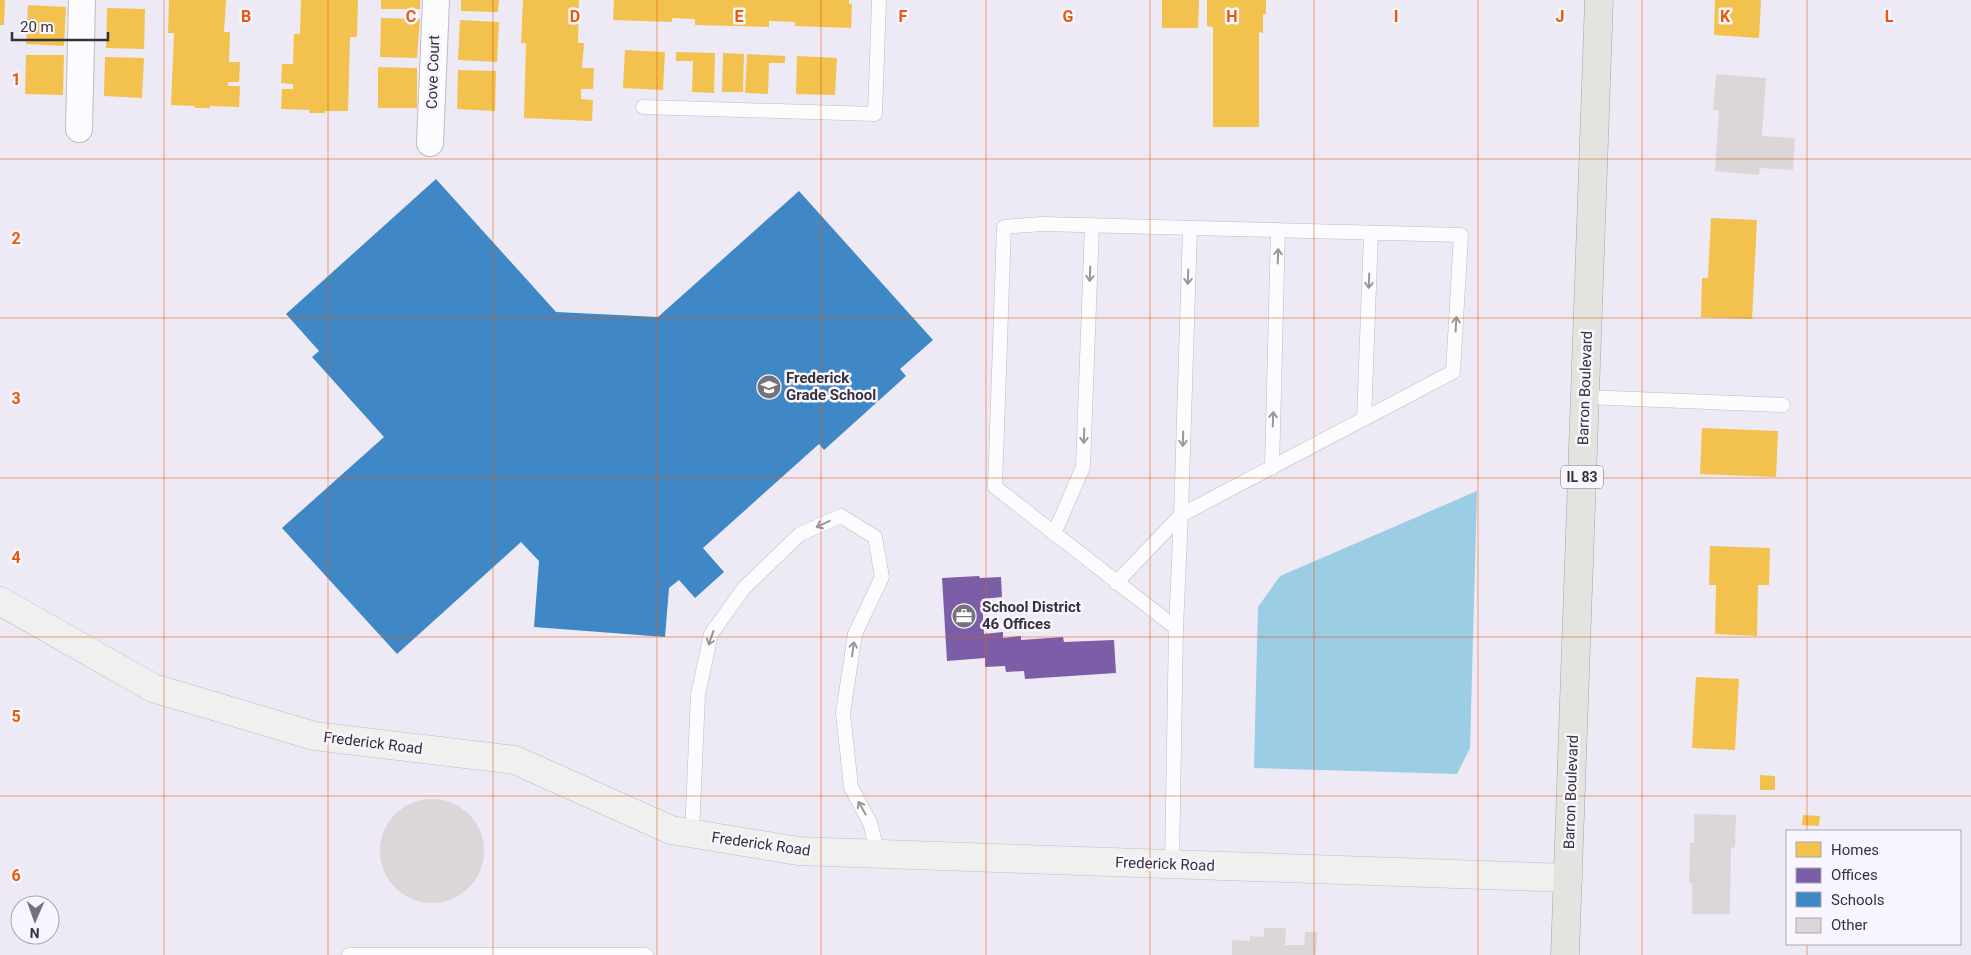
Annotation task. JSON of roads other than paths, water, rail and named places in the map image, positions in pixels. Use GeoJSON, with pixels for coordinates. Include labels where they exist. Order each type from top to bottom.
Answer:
{"type":"FeatureCollection","features":[{"type":"Feature","properties":{"kind":"main road","name":"Barron Boulevard"},"geometry":{"type":"LineString","coordinates":[[1565,955],[1599,0]]}},
{"type":"Feature","properties":{"kind":"street"},"geometry":{"type":"LineString","coordinates":[[79,129],[82,0]]}},
{"type":"Feature","properties":{"kind":"street","name":"Cove Court"},"geometry":{"type":"LineString","coordinates":[[430,143],[436,0]]}},
{"type":"Feature","properties":{"kind":"street","name":"Frederick Road"},"geometry":{"type":"LineString","coordinates":[[0,601],[153,688],[314,736],[515,760],[671,830],[692,834],[798,851],[1568,878]]}},
{"type":"Feature","properties":{"kind":"lane"},"geometry":{"type":"LineString","coordinates":[[643,107],[875,114],[879,0]]}},
{"type":"Feature","properties":{"kind":"lane"},"geometry":{"type":"LineString","coordinates":[[1116,583],[1181,516],[1453,372],[1461,235],[1042,224],[1004,227],[994,488],[1116,583],[1176,628]]}},
{"type":"Feature","properties":{"kind":"lane"},"geometry":{"type":"LineString","coordinates":[[1054,534],[1083,467],[1092,225]]}},
{"type":"Feature","properties":{"kind":"lane"},"geometry":{"type":"LineString","coordinates":[[1172,864],[1176,628],[1190,228]]}},
{"type":"Feature","properties":{"kind":"lane"},"geometry":{"type":"LineString","coordinates":[[1272,468],[1278,230]]}},
{"type":"Feature","properties":{"kind":"lane"},"geometry":{"type":"LineString","coordinates":[[1364,419],[1371,233]]}},
{"type":"Feature","properties":{"kind":"lane"},"geometry":{"type":"LineString","coordinates":[[1585,397],[1783,405]]}},
{"type":"Feature","properties":{"kind":"lane"},"geometry":{"type":"LineString","coordinates":[[692,834],[698,696],[710,634],[744,588],[800,534],[841,516],[876,537],[882,577],[855,634],[843,714],[851,787],[870,822],[878,854]]}},
{"type":"Feature","properties":{"kind":"lane"},"geometry":{"type":"LineString","coordinates":[[349,955],[646,955]]}},
{"type":"Feature","properties":{"kind":"water"},"geometry":{"type":"Polygon","coordinates":[[[1477,491],[1470,748],[1457,774],[1254,768],[1258,607],[1280,576],[1477,491]]]}},
{"type":"Feature","properties":{"kind":"place","name":"Frederick Grade School"},"geometry":{"type":"Point","coordinates":[769,387]}},
{"type":"Feature","properties":{"kind":"place","name":"School District 46 Offices"},"geometry":{"type":"Point","coordinates":[964,616]}}]}
